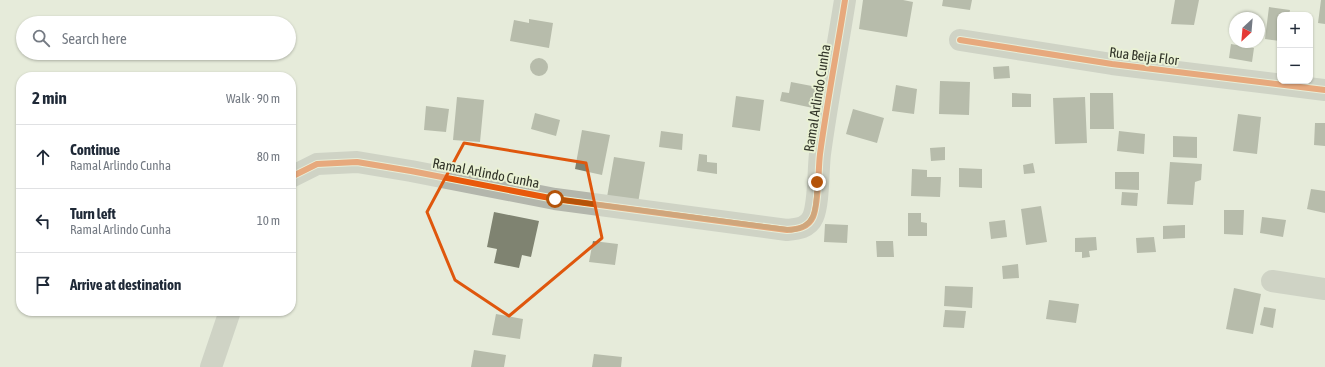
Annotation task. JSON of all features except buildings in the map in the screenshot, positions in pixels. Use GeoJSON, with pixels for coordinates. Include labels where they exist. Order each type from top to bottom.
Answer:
{"type":"FeatureCollection","features":[{"type":"Feature","properties":{"kind":"street","name":"Ramal Arlindo Cunha"},"geometry":{"type":"LineString","coordinates":[[296,174],[317,164],[357,162],[555,199],[787,230],[802,228],[812,218],[816,206],[821,148],[845,0]]}},
{"type":"Feature","properties":{"kind":"street","name":"Rua Beija Flor"},"geometry":{"type":"LineString","coordinates":[[960,40],[1112,64],[1325,90]]}},
{"type":"Feature","properties":{"kind":"street"},"geometry":{"type":"LineString","coordinates":[[1272,281],[1325,289]]}},
{"type":"Feature","properties":{"kind":"street"},"geometry":{"type":"LineString","coordinates":[[211,367],[228,316]]}},
{"type":"Feature","properties":{"kind":"highlighted area"},"geometry":{"type":"Polygon","coordinates":[[[464,143],[586,163],[602,238],[509,316],[455,280],[427,212],[464,143]]]}},
{"type":"Feature","properties":{"kind":"cycle path"},"geometry":{"type":"LineString","coordinates":[[296,174],[317,164],[357,162],[555,199],[787,230],[802,227],[811,221],[815,211],[820,154],[845,0]]}},
{"type":"Feature","properties":{"kind":"cycle path"},"geometry":{"type":"LineString","coordinates":[[960,40],[1112,64],[1325,90]]}},
{"type":"Feature","properties":{"kind":"route"},"geometry":{"type":"LineString","coordinates":[[555,199],[791,230],[802,228],[810,222],[816,206],[817,182]]}}]}
